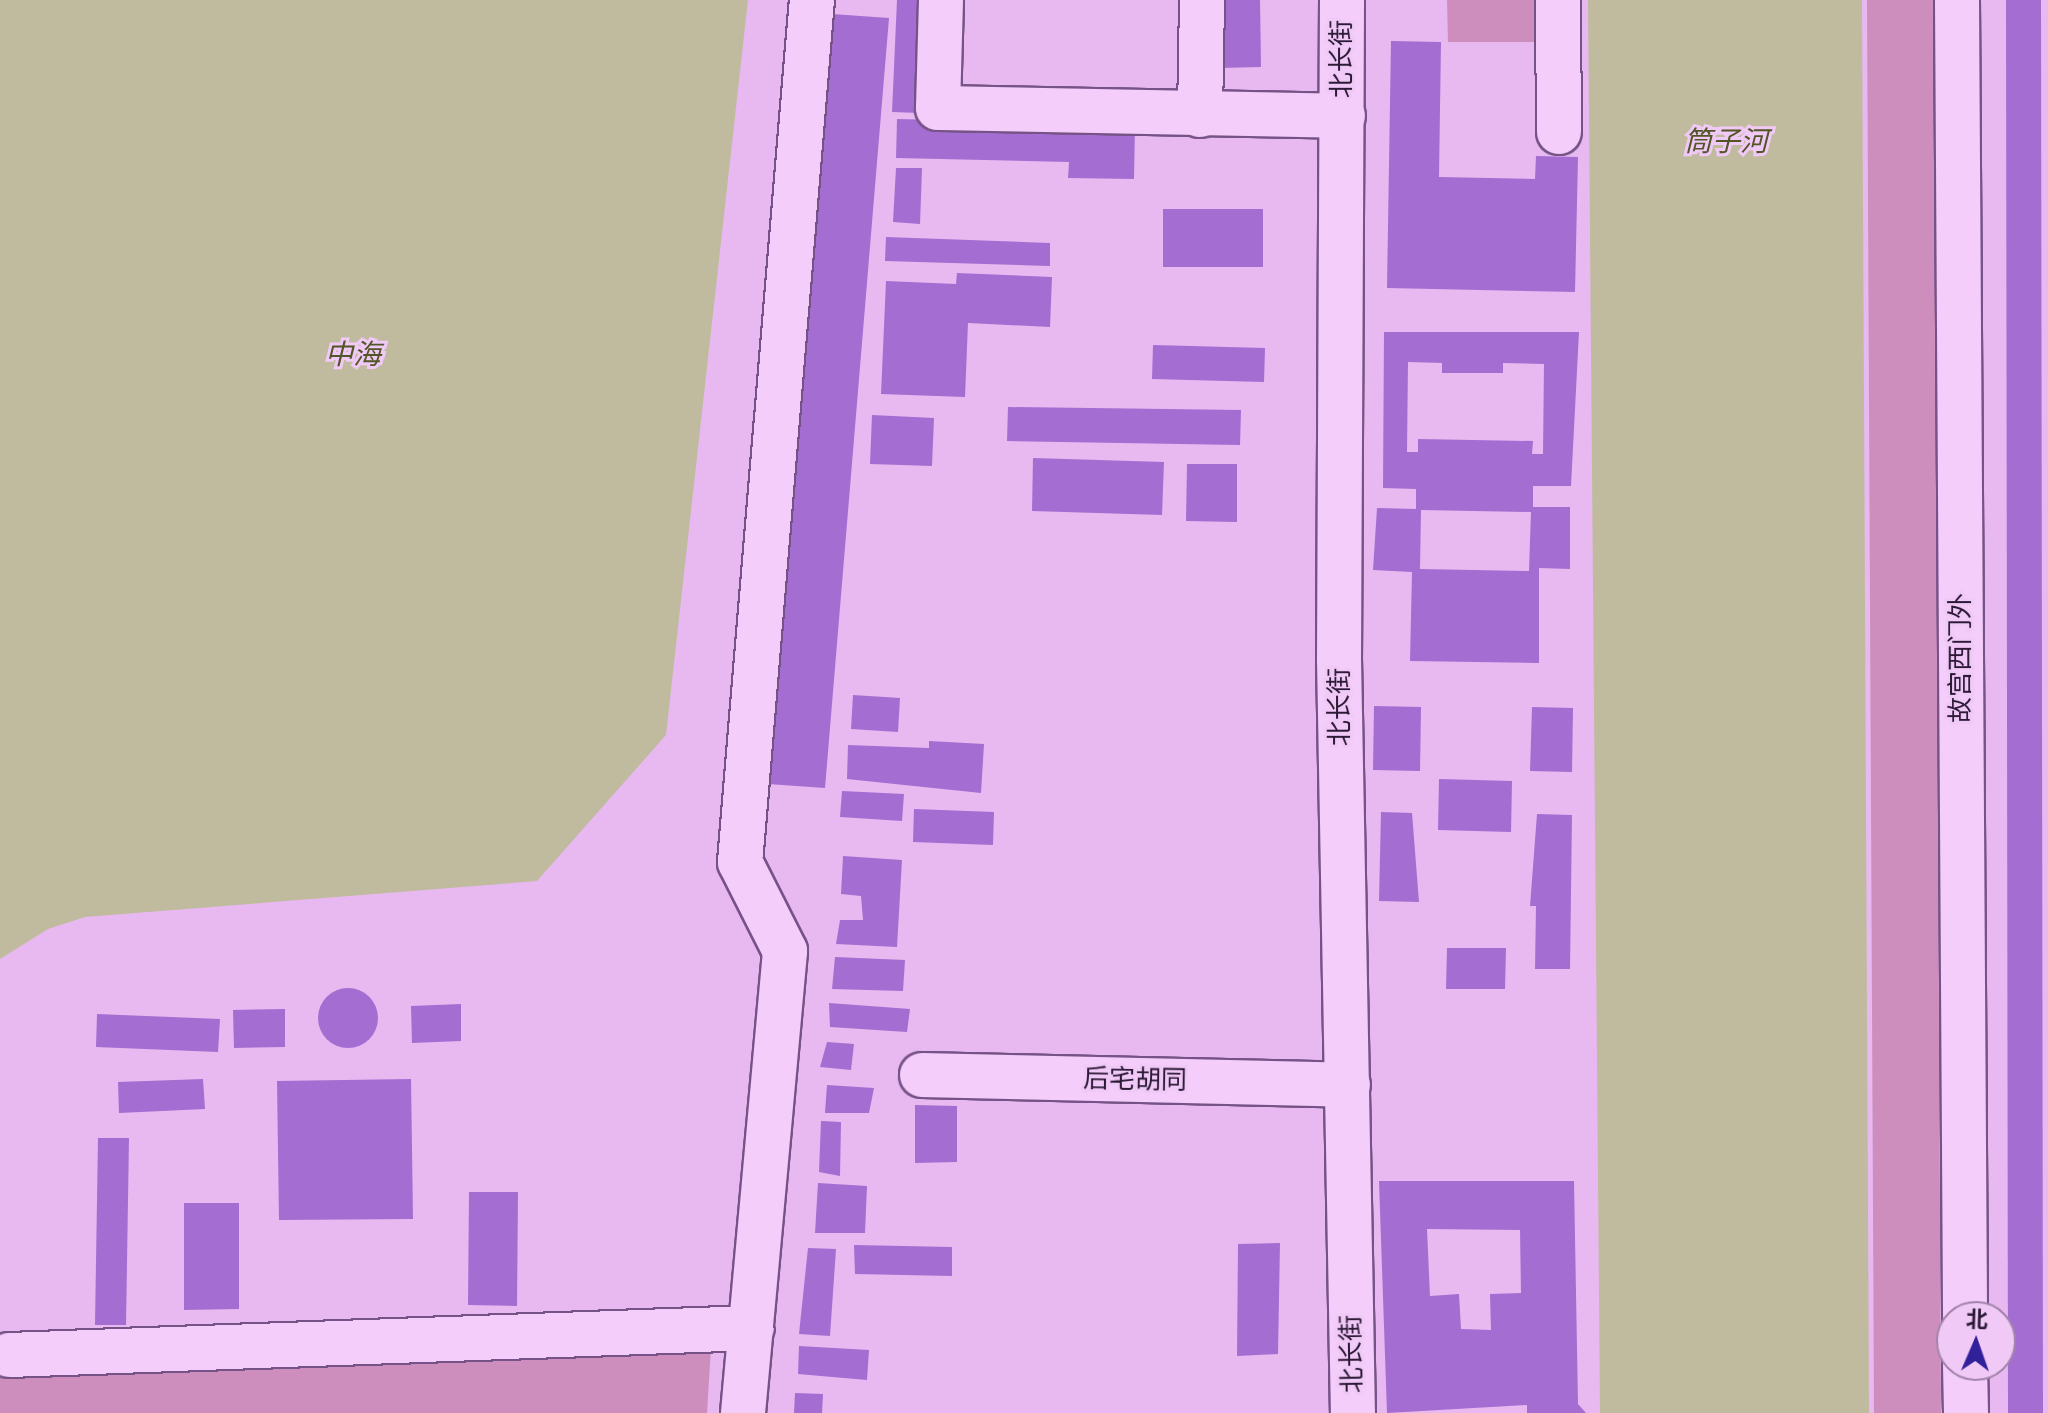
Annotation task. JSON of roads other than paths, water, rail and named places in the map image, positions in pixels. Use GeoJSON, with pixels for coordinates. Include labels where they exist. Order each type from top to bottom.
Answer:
{"type":"FeatureCollection","features":[{"type":"Feature","properties":{"kind":"street"},"geometry":{"type":"LineString","coordinates":[[743,1413],[785,951],[740,862],[812,0]]}},
{"type":"Feature","properties":{"kind":"street"},"geometry":{"type":"LineString","coordinates":[[941,0],[938,108],[1343,116]]}},
{"type":"Feature","properties":{"kind":"street"},"geometry":{"type":"LineString","coordinates":[[1200,115],[1202,0]]}},
{"type":"Feature","properties":{"kind":"street","name":"北长街"},"geometry":{"type":"LineString","coordinates":[[1342,0],[1339,659],[1353,1413]]}},
{"type":"Feature","properties":{"kind":"street"},"geometry":{"type":"LineString","coordinates":[[1558,0],[1559,132]]}},
{"type":"Feature","properties":{"kind":"street","name":"故宫西门外"},"geometry":{"type":"LineString","coordinates":[[1957,0],[1965,1301]]}},
{"type":"Feature","properties":{"kind":"street","name":"后宅胡同"},"geometry":{"type":"LineString","coordinates":[[922,1075],[1348,1085]]}},
{"type":"Feature","properties":{"kind":"street"},"geometry":{"type":"LineString","coordinates":[[9,1355],[752,1328]]}},
{"type":"Feature","properties":{"kind":"street"},"geometry":{"type":"LineString","coordinates":[[1965,1381],[1966,1413]]}},
{"type":"Feature","properties":{"kind":"water","name":"中海"},"geometry":{"type":"Polygon","coordinates":[[[0,0],[748,0],[666,735],[537,881],[85,917],[48,929],[0,959],[0,0]]]}},
{"type":"Feature","properties":{"kind":"water","name":"筒子河"},"geometry":{"type":"Polygon","coordinates":[[[1588,0],[1862,0],[1869,1413],[1600,1413],[1588,0]]]}}]}
